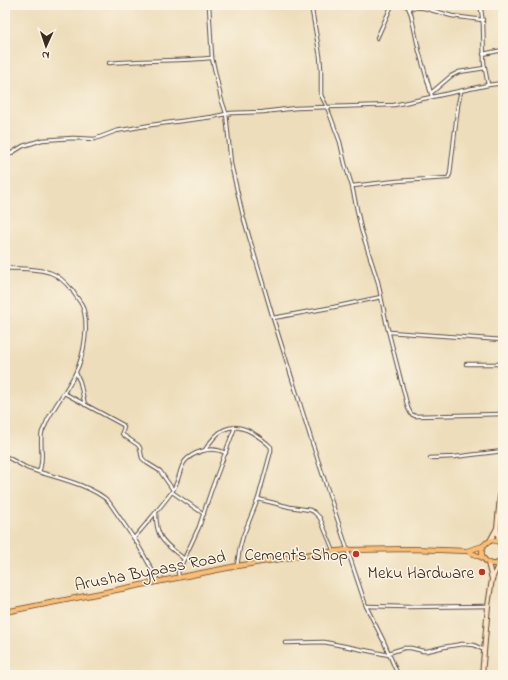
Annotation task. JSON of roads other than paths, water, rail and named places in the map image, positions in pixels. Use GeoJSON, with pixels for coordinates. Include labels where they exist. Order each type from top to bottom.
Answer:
{"type":"FeatureCollection","features":[{"type":"Feature","properties":{"kind":"main road"},"geometry":{"type":"LineString","coordinates":[[490,541],[496,540],[501,543]]}},
{"type":"Feature","properties":{"kind":"main road","name":"Arusha Bypass Road"},"geometry":{"type":"LineString","coordinates":[[5,612],[237,566],[312,554],[347,550],[413,549],[467,551],[484,546],[490,541]]}},
{"type":"Feature","properties":{"kind":"main road"},"geometry":{"type":"LineString","coordinates":[[483,558],[482,554],[484,546]]}},
{"type":"Feature","properties":{"kind":"main road","name":"Arusha Bypass Road"},"geometry":{"type":"LineString","coordinates":[[467,551],[483,558],[488,563]]}},
{"type":"Feature","properties":{"kind":"main road"},"geometry":{"type":"LineString","coordinates":[[488,563],[491,564],[501,561]]}},
{"type":"Feature","properties":{"kind":"street"},"geometry":{"type":"LineString","coordinates":[[209,5],[212,58],[226,113],[232,174],[243,216],[273,318],[347,550],[366,606],[398,675]]}},
{"type":"Feature","properties":{"kind":"street"},"geometry":{"type":"LineString","coordinates":[[311,5],[320,56],[321,95],[340,142],[352,186],[361,229],[378,282],[387,326],[408,408],[411,414],[416,416],[503,414]]}},
{"type":"Feature","properties":{"kind":"street"},"geometry":{"type":"LineString","coordinates":[[377,38],[392,5]]}},
{"type":"Feature","properties":{"kind":"street"},"geometry":{"type":"LineString","coordinates":[[404,5],[408,7],[424,8],[452,16],[483,20]]}},
{"type":"Feature","properties":{"kind":"street"},"geometry":{"type":"LineString","coordinates":[[408,7],[432,97]]}},
{"type":"Feature","properties":{"kind":"street"},"geometry":{"type":"LineString","coordinates":[[481,9],[483,20],[483,54],[488,85]]}},
{"type":"Feature","properties":{"kind":"street"},"geometry":{"type":"LineString","coordinates":[[483,54],[503,50]]}},
{"type":"Feature","properties":{"kind":"street"},"geometry":{"type":"LineString","coordinates":[[109,63],[212,58]]}},
{"type":"Feature","properties":{"kind":"street"},"geometry":{"type":"LineString","coordinates":[[431,93],[459,72],[485,68]]}},
{"type":"Feature","properties":{"kind":"street"},"geometry":{"type":"LineString","coordinates":[[5,157],[22,146],[42,140],[56,138],[95,138],[116,131],[212,117],[226,113],[263,112],[296,108],[389,105],[503,83]]}},
{"type":"Feature","properties":{"kind":"street"},"geometry":{"type":"LineString","coordinates":[[352,186],[448,178],[450,174],[461,91]]}},
{"type":"Feature","properties":{"kind":"street"},"geometry":{"type":"LineString","coordinates":[[5,268],[37,270],[50,273],[58,277],[68,285],[78,299],[84,314],[86,337],[76,373],[49,417],[42,432],[42,456],[39,472]]}},
{"type":"Feature","properties":{"kind":"street"},"geometry":{"type":"LineString","coordinates":[[273,318],[381,297]]}},
{"type":"Feature","properties":{"kind":"street"},"geometry":{"type":"LineString","coordinates":[[389,332],[503,340]]}},
{"type":"Feature","properties":{"kind":"street"},"geometry":{"type":"LineString","coordinates":[[466,364],[503,364]]}},
{"type":"Feature","properties":{"kind":"street"},"geometry":{"type":"LineString","coordinates":[[76,373],[80,382],[85,405]]}},
{"type":"Feature","properties":{"kind":"street"},"geometry":{"type":"LineString","coordinates":[[64,393],[123,425],[123,435],[138,445],[142,458],[160,471],[172,491],[204,514]]}},
{"type":"Feature","properties":{"kind":"street"},"geometry":{"type":"LineString","coordinates":[[205,450],[210,441],[217,434],[224,429],[235,427],[240,427],[255,435],[264,440],[271,447],[271,452],[258,499],[243,536],[237,566]]}},
{"type":"Feature","properties":{"kind":"street"},"geometry":{"type":"LineString","coordinates":[[179,578],[178,572],[199,527],[235,427]]}},
{"type":"Feature","properties":{"kind":"street"},"geometry":{"type":"LineString","coordinates":[[134,538],[172,491],[181,468],[189,456],[205,450],[216,449],[226,453]]}},
{"type":"Feature","properties":{"kind":"street"},"geometry":{"type":"LineString","coordinates":[[430,458],[454,457],[503,451]]}},
{"type":"Feature","properties":{"kind":"street"},"geometry":{"type":"LineString","coordinates":[[5,456],[28,468],[96,492],[104,497],[134,538],[159,582]]}},
{"type":"Feature","properties":{"kind":"street"},"geometry":{"type":"LineString","coordinates":[[501,543],[497,528],[503,466]]}},
{"type":"Feature","properties":{"kind":"street"},"geometry":{"type":"LineString","coordinates":[[258,499],[314,512],[320,518],[334,552]]}},
{"type":"Feature","properties":{"kind":"street"},"geometry":{"type":"LineString","coordinates":[[156,512],[156,524],[160,537],[184,559]]}},
{"type":"Feature","properties":{"kind":"street"},"geometry":{"type":"LineString","coordinates":[[490,541],[497,528]]}},
{"type":"Feature","properties":{"kind":"street"},"geometry":{"type":"LineString","coordinates":[[482,675],[492,579],[501,561]]}},
{"type":"Feature","properties":{"kind":"street"},"geometry":{"type":"LineString","coordinates":[[488,563],[492,579]]}},
{"type":"Feature","properties":{"kind":"street"},"geometry":{"type":"LineString","coordinates":[[366,606],[488,606]]}},
{"type":"Feature","properties":{"kind":"street"},"geometry":{"type":"LineString","coordinates":[[285,643],[324,642],[389,654],[404,648],[427,651],[462,644],[474,645],[485,650]]}},
{"type":"Feature","properties":{"kind":"place","name":"Cement's Shop"},"geometry":{"type":"Point","coordinates":[356,554]}},
{"type":"Feature","properties":{"kind":"place","name":"Meku Hardware"},"geometry":{"type":"Point","coordinates":[482,572]}}]}
